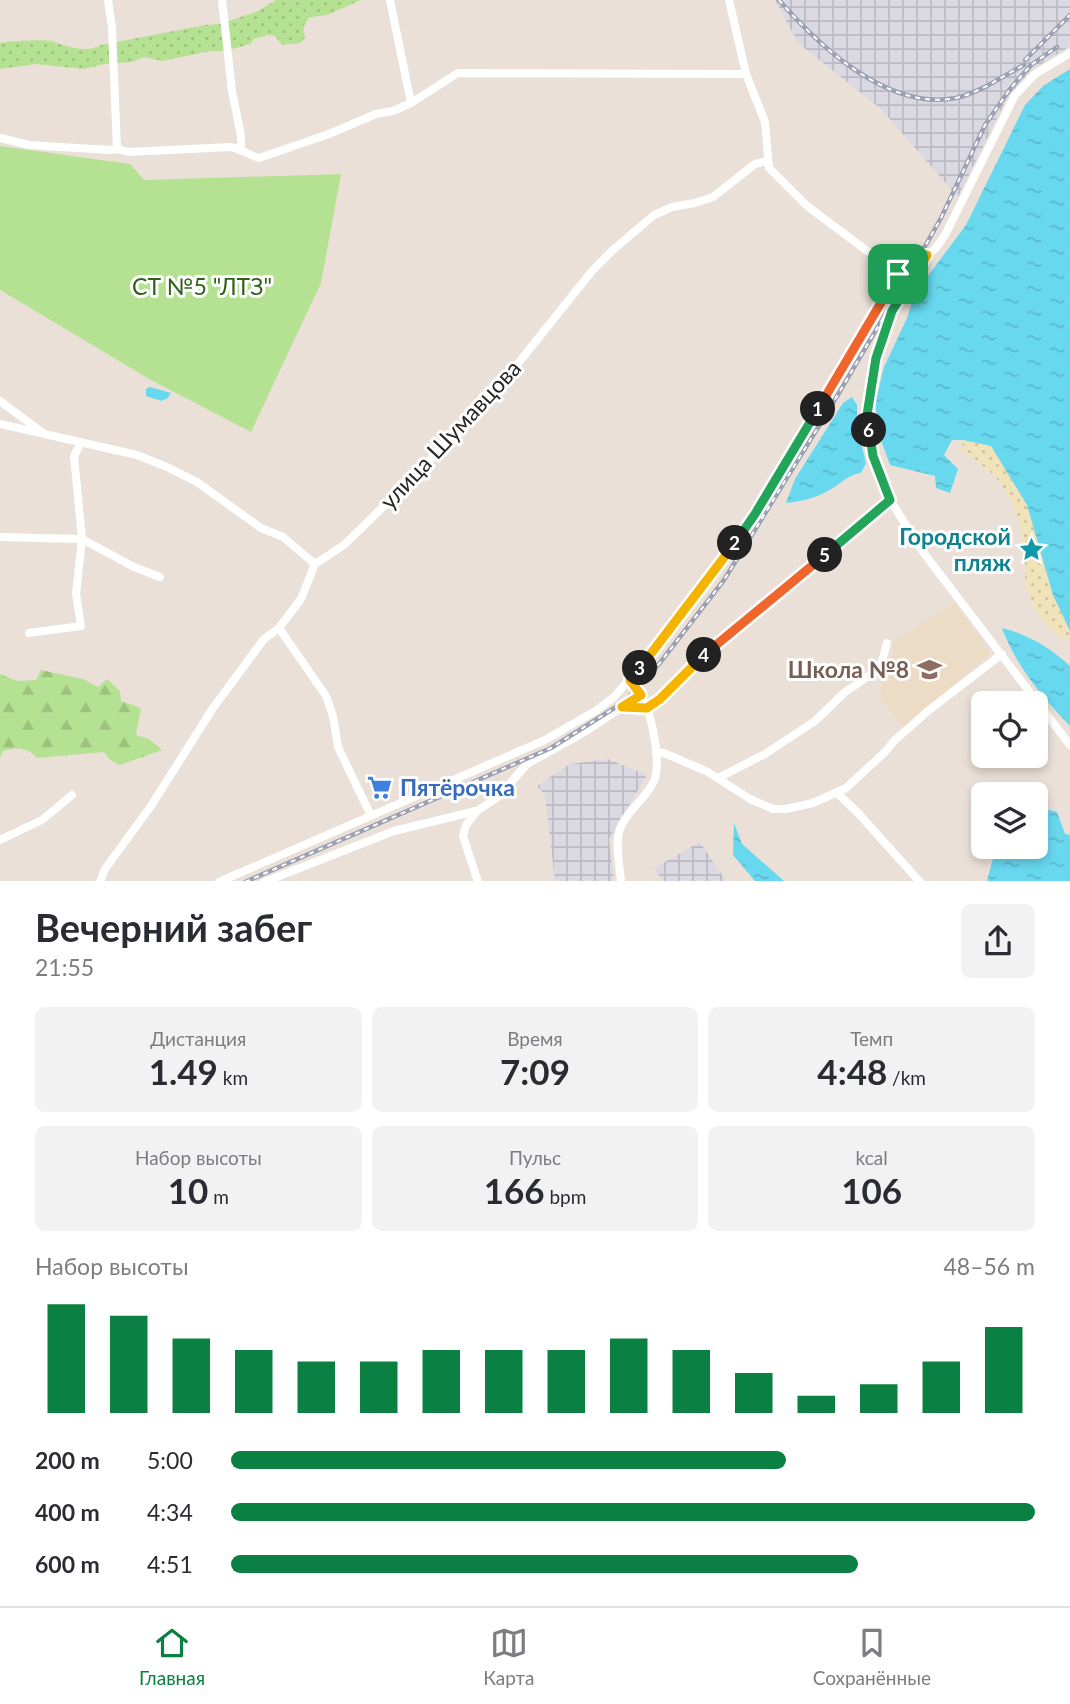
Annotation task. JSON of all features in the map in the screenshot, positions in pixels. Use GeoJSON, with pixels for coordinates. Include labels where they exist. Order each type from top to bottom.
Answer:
{"type":"FeatureCollection","features":[{"type":"Feature","properties":{"kind":"street"},"geometry":{"type":"LineString","coordinates":[[108,0],[112,28],[117,149]]}},
{"type":"Feature","properties":{"kind":"street"},"geometry":{"type":"LineString","coordinates":[[222,0],[230,81],[241,149]]}},
{"type":"Feature","properties":{"kind":"street"},"geometry":{"type":"LineString","coordinates":[[390,0],[411,103]]}},
{"type":"Feature","properties":{"kind":"street"},"geometry":{"type":"LineString","coordinates":[[729,0],[746,74],[765,122],[767,161],[773,174],[807,206],[898,274]]}},
{"type":"Feature","properties":{"kind":"street"},"geometry":{"type":"LineString","coordinates":[[1070,53],[1034,74],[1015,95],[946,233],[927,255],[896,304],[876,358],[867,415],[873,456],[890,500],[950,591],[1002,654],[1070,745]]}},
{"type":"Feature","properties":{"kind":"street"},"geometry":{"type":"LineString","coordinates":[[0,138],[29,145],[117,149],[128,152],[230,147],[259,158],[329,135],[376,114],[393,111],[411,103],[458,73],[746,74]]}},
{"type":"Feature","properties":{"kind":"street","name":"улица Шумавцова"},"geometry":{"type":"LineString","coordinates":[[315,564],[344,545],[416,475],[512,371],[576,290],[613,250],[654,215],[672,207],[713,197],[755,164],[767,161]]}},
{"type":"Feature","properties":{"kind":"street"},"geometry":{"type":"LineString","coordinates":[[219,881],[545,740],[597,710],[630,680],[723,560],[755,514],[898,274],[911,258],[927,255]]}},
{"type":"Feature","properties":{"kind":"street"},"geometry":{"type":"LineString","coordinates":[[0,401],[45,435]]}},
{"type":"Feature","properties":{"kind":"street"},"geometry":{"type":"LineString","coordinates":[[0,424],[137,455],[167,467],[197,482],[261,528],[283,537],[315,564],[301,599],[279,628],[264,639],[213,708],[151,806],[105,869],[100,881]]}},
{"type":"Feature","properties":{"kind":"street"},"geometry":{"type":"LineString","coordinates":[[30,633],[81,626],[76,593],[82,539],[74,456],[81,443]]}},
{"type":"Feature","properties":{"kind":"street"},"geometry":{"type":"LineString","coordinates":[[622,707],[647,708],[660,699],[701,656],[890,500]]}},
{"type":"Feature","properties":{"kind":"street"},"geometry":{"type":"LineString","coordinates":[[0,537],[82,539],[159,577]]}},
{"type":"Feature","properties":{"kind":"street"},"geometry":{"type":"LineString","coordinates":[[279,628],[326,696],[338,747],[371,816]]}},
{"type":"Feature","properties":{"kind":"street"},"geometry":{"type":"LineString","coordinates":[[718,778],[765,754],[815,720],[844,693],[880,668],[887,643]]}},
{"type":"Feature","properties":{"kind":"street"},"geometry":{"type":"LineString","coordinates":[[656,752],[664,752],[718,778],[750,799],[773,809],[813,803],[846,788],[929,710],[1002,654]]}},
{"type":"Feature","properties":{"kind":"street"},"geometry":{"type":"LineString","coordinates":[[621,881],[619,830],[655,781],[656,752],[647,708],[630,680]]}},
{"type":"Feature","properties":{"kind":"street"},"geometry":{"type":"LineString","coordinates":[[478,881],[463,836],[466,825],[477,811],[498,797],[527,764],[550,754],[641,695]]}},
{"type":"Feature","properties":{"kind":"street"},"geometry":{"type":"LineString","coordinates":[[837,793],[920,881]]}},
{"type":"Feature","properties":{"kind":"street"},"geometry":{"type":"LineString","coordinates":[[0,840],[42,820],[72,795]]}},
{"type":"Feature","properties":{"kind":"street"},"geometry":{"type":"LineString","coordinates":[[264,881],[394,831],[477,811]]}},
{"type":"Feature","properties":{"kind":"shaded area"},"geometry":{"type":"Polygon","coordinates":[[[775,0],[1070,0],[1070,46],[1030,71],[1006,100],[958,197],[880,108],[798,43],[775,0]]]}},
{"type":"Feature","properties":{"kind":"shaded area","name":"Школа №8"},"geometry":{"type":"Polygon","coordinates":[[[954,603],[991,653],[904,727],[881,700],[881,673],[891,664],[894,641],[954,603]]]}},
{"type":"Feature","properties":{"kind":"shaded area"},"geometry":{"type":"Polygon","coordinates":[[[608,759],[647,775],[609,839],[614,881],[555,881],[545,795],[537,786],[570,764],[608,759]]]}},
{"type":"Feature","properties":{"kind":"shaded area"},"geometry":{"type":"Polygon","coordinates":[[[700,842],[726,881],[663,881],[654,868],[700,842]]]}},
{"type":"Feature","properties":{"kind":"green space"},"geometry":{"type":"Polygon","coordinates":[[[276,0],[361,0],[327,15],[310,17],[304,26],[305,38],[300,43],[282,45],[275,36],[268,35],[254,39],[250,44],[225,51],[210,51],[162,61],[145,57],[132,62],[84,69],[36,64],[0,69],[0,43],[47,40],[89,49],[220,24],[258,11],[276,0]]]}},
{"type":"Feature","properties":{"kind":"green space","name":"СТ №5 \"ЛТЗ\""},"geometry":{"type":"Polygon","coordinates":[[[0,146],[130,164],[144,180],[341,174],[321,283],[251,432],[151,380],[0,290],[0,146]]]}},
{"type":"Feature","properties":{"kind":"green space"},"geometry":{"type":"Polygon","coordinates":[[[41,670],[83,679],[98,687],[107,679],[120,691],[121,701],[141,708],[136,735],[149,739],[162,750],[120,765],[110,760],[104,752],[37,758],[25,750],[17,749],[3,751],[0,758],[0,674],[17,681],[36,680],[41,670]]]}},
{"type":"Feature","properties":{"kind":"sand","name":"Городской пляж"},"geometry":{"type":"Polygon","coordinates":[[[963,440],[991,445],[1027,505],[1053,595],[1070,631],[1070,641],[1048,626],[1036,610],[1026,584],[1023,545],[1013,507],[997,479],[962,451],[963,440]]]}},
{"type":"Feature","properties":{"kind":"water"},"geometry":{"type":"Polygon","coordinates":[[[1070,69],[1070,631],[1053,595],[1027,505],[991,446],[952,440],[944,455],[958,469],[950,493],[936,488],[935,476],[890,465],[882,443],[875,404],[884,367],[907,318],[915,293],[966,225],[1025,105],[1043,86],[1070,69]]]}},
{"type":"Feature","properties":{"kind":"water"},"geometry":{"type":"Polygon","coordinates":[[[150,387],[171,393],[161,401],[146,396],[146,389],[150,387]]]}},
{"type":"Feature","properties":{"kind":"water"},"geometry":{"type":"Polygon","coordinates":[[[852,397],[857,405],[857,425],[866,463],[861,473],[850,476],[818,496],[786,503],[795,479],[843,403],[852,397]]]}},
{"type":"Feature","properties":{"kind":"water"},"geometry":{"type":"Polygon","coordinates":[[[1002,628],[1038,642],[1070,666],[1070,726],[1048,701],[1048,691],[1040,691],[1031,680],[1002,628]]]}},
{"type":"Feature","properties":{"kind":"water"},"geometry":{"type":"Polygon","coordinates":[[[1048,809],[1057,812],[1065,834],[1070,835],[1070,881],[987,881],[993,859],[1048,859],[1048,809]]]}},
{"type":"Feature","properties":{"kind":"water"},"geometry":{"type":"Polygon","coordinates":[[[734,823],[742,844],[784,881],[755,881],[733,855],[734,823]]]}},
{"type":"Feature","properties":{"kind":"railway"},"geometry":{"type":"LineString","coordinates":[[779,0],[814,37],[857,72],[905,95],[931,99],[965,96],[1024,65]]}},
{"type":"Feature","properties":{"kind":"railway"},"geometry":{"type":"LineString","coordinates":[[1025,60],[1070,15]]}},
{"type":"Feature","properties":{"kind":"railway"},"geometry":{"type":"LineString","coordinates":[[247,881],[551,748],[624,702],[659,664],[724,580],[919,257],[941,218],[985,125],[1031,65],[1057,47]]}},
{"type":"Feature","properties":{"kind":"place","name":"Городской пляж"},"geometry":{"type":"Point","coordinates":[1031,549]}},
{"type":"Feature","properties":{"kind":"place","name":"Школа №8"},"geometry":{"type":"Point","coordinates":[929,669]}},
{"type":"Feature","properties":{"kind":"place","name":"Пятёрочка"},"geometry":{"type":"Point","coordinates":[380,787]}},
{"type":"Feature","properties":{"kind":"route"},"geometry":{"type":"LineString","coordinates":[[927,255],[892,311],[876,358],[867,415],[873,456],[890,500],[701,656],[660,699],[647,708],[622,707],[641,695],[630,680],[723,560],[755,514],[898,274],[911,258],[927,255]]}}]}
